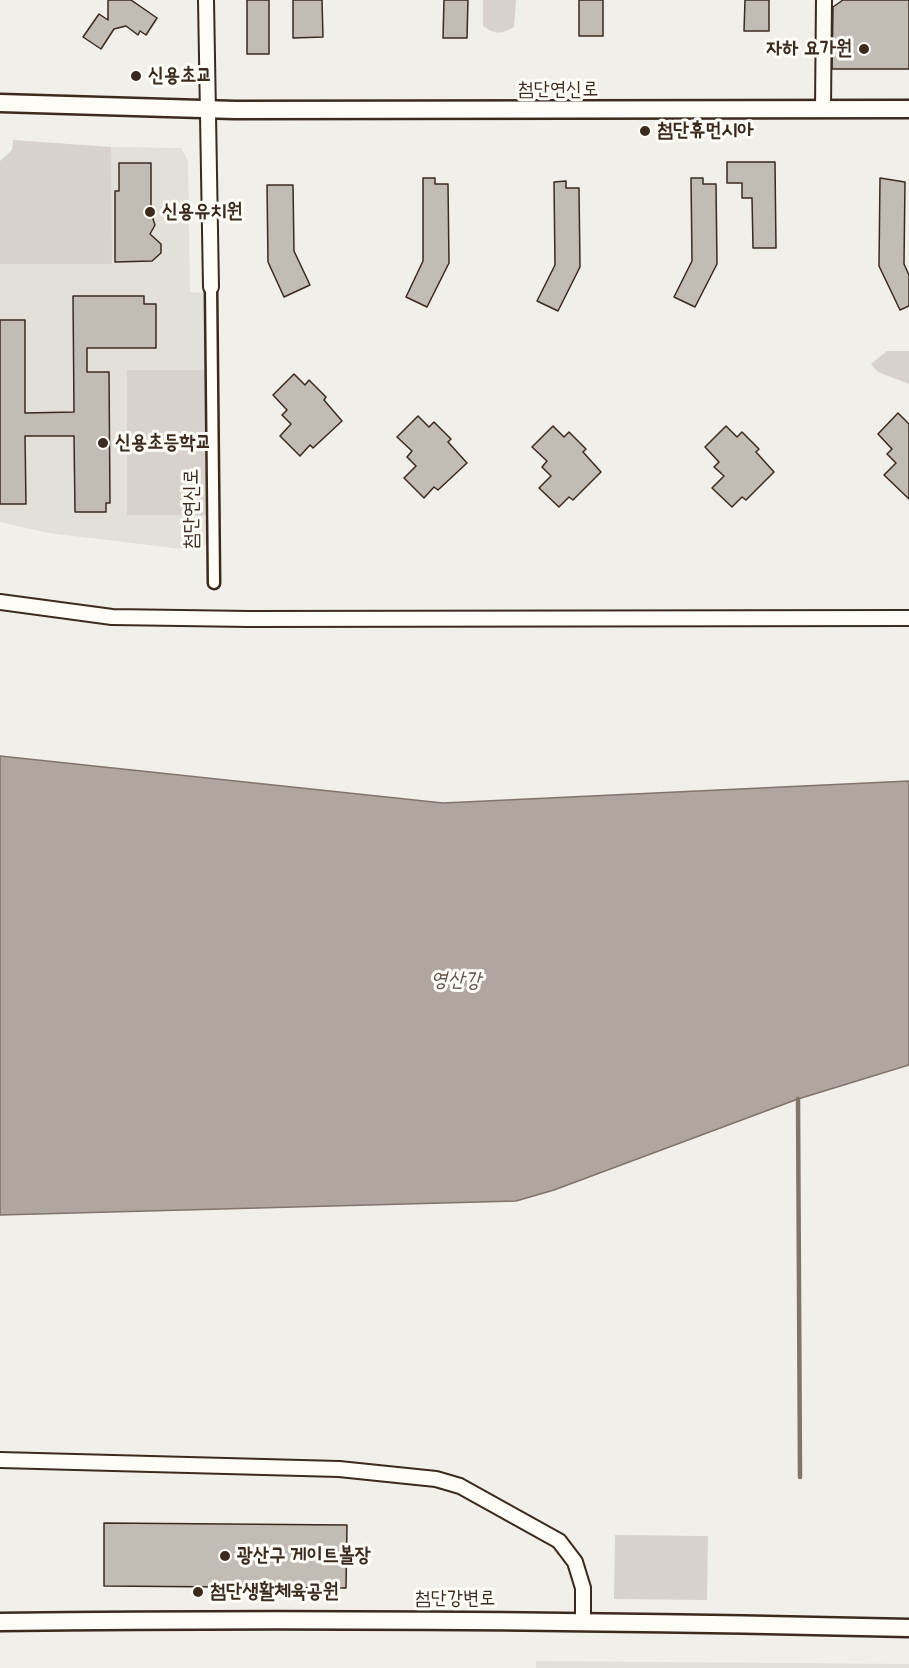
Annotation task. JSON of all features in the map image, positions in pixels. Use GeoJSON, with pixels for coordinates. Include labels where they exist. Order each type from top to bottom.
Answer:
{"type":"FeatureCollection","features":[{"type":"Feature","properties":{"kind":"street"},"geometry":{"type":"LineString","coordinates":[[206,0],[208,110]]}},
{"type":"Feature","properties":{"kind":"street"},"geometry":{"type":"LineString","coordinates":[[824,0],[824,109]]}},
{"type":"Feature","properties":{"kind":"street","name":"첨단연신로"},"geometry":{"type":"LineString","coordinates":[[0,103],[208,110],[909,109]]}},
{"type":"Feature","properties":{"kind":"street","name":"첨단연신로"},"geometry":{"type":"LineString","coordinates":[[208,110],[214,583]]}},
{"type":"Feature","properties":{"kind":"street"},"geometry":{"type":"LineString","coordinates":[[0,602],[112,617],[909,618]]}},
{"type":"Feature","properties":{"kind":"street"},"geometry":{"type":"LineString","coordinates":[[0,1460],[339,1469],[436,1479],[460,1486],[559,1541],[575,1562],[582,1588],[583,1620]]}},
{"type":"Feature","properties":{"kind":"street","name":"첨단강변로"},"geometry":{"type":"LineString","coordinates":[[0,1622],[260,1618],[583,1620],[909,1628]]}},
{"type":"Feature","properties":{"kind":"shaded area"},"geometry":{"type":"Polygon","coordinates":[[[483,0],[516,0],[514,27],[499,32],[491,31],[483,26],[483,0]]]}},
{"type":"Feature","properties":{"kind":"shaded area"},"geometry":{"type":"Polygon","coordinates":[[[13,140],[111,147],[112,264],[0,264],[0,161],[12,150],[13,140]]]}},
{"type":"Feature","properties":{"kind":"shaded area","name":"신용초등학교"},"geometry":{"type":"Polygon","coordinates":[[[111,147],[181,148],[188,161],[190,292],[206,293],[206,545],[199,551],[48,533],[0,522],[0,264],[111,264],[111,147]]]}},
{"type":"Feature","properties":{"kind":"shaded area"},"geometry":{"type":"Polygon","coordinates":[[[887,351],[909,351],[909,384],[878,372],[871,364],[887,351]]]}},
{"type":"Feature","properties":{"kind":"shaded area"},"geometry":{"type":"Polygon","coordinates":[[[127,370],[206,370],[206,515],[127,515],[127,370]]]}},
{"type":"Feature","properties":{"kind":"shaded area"},"geometry":{"type":"Polygon","coordinates":[[[615,1535],[708,1536],[707,1600],[614,1599],[615,1535]]]}},
{"type":"Feature","properties":{"kind":"shaded area"},"geometry":{"type":"Polygon","coordinates":[[[536,1661],[909,1664],[909,1668],[536,1668],[536,1661]]]}},
{"type":"Feature","properties":{"kind":"water","name":"영산강"},"geometry":{"type":"Polygon","coordinates":[[[0,756],[443,803],[909,781],[909,1065],[798,1099],[554,1190],[516,1201],[0,1215],[0,756]]]}},
{"type":"Feature","properties":{"kind":"building"},"geometry":{"type":"Polygon","coordinates":[[[108,0],[131,0],[157,18],[146,35],[140,31],[138,35],[126,26],[114,29],[101,49],[83,37],[99,14],[108,20],[108,0]]]}},
{"type":"Feature","properties":{"kind":"building"},"geometry":{"type":"Polygon","coordinates":[[[247,0],[269,0],[269,54],[247,54],[247,0]]]}},
{"type":"Feature","properties":{"kind":"building"},"geometry":{"type":"Polygon","coordinates":[[[293,0],[322,0],[323,37],[293,38],[293,0]]]}},
{"type":"Feature","properties":{"kind":"building"},"geometry":{"type":"Polygon","coordinates":[[[444,0],[468,0],[467,38],[443,38],[444,0]]]}},
{"type":"Feature","properties":{"kind":"building"},"geometry":{"type":"Polygon","coordinates":[[[579,0],[603,0],[603,36],[579,36],[579,0]]]}},
{"type":"Feature","properties":{"kind":"building"},"geometry":{"type":"Polygon","coordinates":[[[745,0],[769,0],[769,31],[744,31],[745,0]]]}},
{"type":"Feature","properties":{"kind":"building"},"geometry":{"type":"Polygon","coordinates":[[[843,0],[909,0],[909,69],[832,69],[833,7],[843,0]]]}},
{"type":"Feature","properties":{"kind":"building"},"geometry":{"type":"Polygon","coordinates":[[[727,162],[775,162],[776,248],[753,248],[752,198],[742,198],[742,183],[727,183],[727,162]]]}},
{"type":"Feature","properties":{"kind":"building"},"geometry":{"type":"Polygon","coordinates":[[[119,163],[151,163],[151,213],[155,225],[150,234],[161,244],[161,253],[152,261],[115,262],[115,191],[119,191],[119,163]]]}},
{"type":"Feature","properties":{"kind":"building"},"geometry":{"type":"Polygon","coordinates":[[[423,178],[435,178],[435,184],[448,184],[449,263],[427,307],[406,297],[423,261],[423,178]]]}},
{"type":"Feature","properties":{"kind":"building"},"geometry":{"type":"Polygon","coordinates":[[[691,178],[703,178],[703,184],[716,184],[717,264],[695,307],[674,297],[692,261],[691,178]]]}},
{"type":"Feature","properties":{"kind":"building"},"geometry":{"type":"Polygon","coordinates":[[[880,178],[905,182],[904,264],[909,275],[909,306],[900,310],[879,266],[880,178]]]}},
{"type":"Feature","properties":{"kind":"building"},"geometry":{"type":"Polygon","coordinates":[[[566,181],[566,188],[579,188],[580,267],[558,311],[537,301],[555,265],[554,182],[566,181]]]}},
{"type":"Feature","properties":{"kind":"building"},"geometry":{"type":"Polygon","coordinates":[[[267,185],[293,185],[294,251],[310,285],[284,297],[268,262],[267,185]]]}},
{"type":"Feature","properties":{"kind":"building"},"geometry":{"type":"Polygon","coordinates":[[[73,296],[144,296],[144,304],[156,304],[156,348],[87,348],[87,372],[109,372],[110,503],[106,503],[106,512],[75,512],[74,436],[25,436],[26,504],[0,504],[0,320],[25,320],[25,413],[74,412],[73,296]]]}},
{"type":"Feature","properties":{"kind":"building"},"geometry":{"type":"Polygon","coordinates":[[[294,374],[305,385],[309,380],[326,397],[324,400],[342,421],[313,448],[310,445],[300,456],[280,436],[291,424],[282,415],[287,410],[273,395],[294,374]]]}},
{"type":"Feature","properties":{"kind":"building"},"geometry":{"type":"Polygon","coordinates":[[[898,413],[909,424],[909,499],[884,475],[896,463],[887,454],[892,449],[878,434],[898,413]]]}},
{"type":"Feature","properties":{"kind":"building"},"geometry":{"type":"Polygon","coordinates":[[[418,416],[429,427],[434,422],[451,439],[448,442],[467,463],[438,490],[434,487],[424,498],[404,478],[416,466],[407,457],[412,451],[397,437],[418,416]]]}},
{"type":"Feature","properties":{"kind":"building"},"geometry":{"type":"Polygon","coordinates":[[[553,426],[564,437],[569,432],[586,449],[583,452],[601,472],[573,500],[569,497],[559,507],[539,488],[551,476],[542,467],[547,461],[532,447],[553,426]]]}},
{"type":"Feature","properties":{"kind":"building"},"geometry":{"type":"Polygon","coordinates":[[[726,426],[737,437],[742,432],[759,449],[756,452],[774,472],[746,500],[742,497],[732,507],[712,488],[724,476],[714,467],[719,462],[705,447],[726,426]]]}},
{"type":"Feature","properties":{"kind":"building","name":"광산구 게이트볼장"},"geometry":{"type":"Polygon","coordinates":[[[104,1523],[347,1525],[346,1588],[104,1586],[104,1523]]]}},
{"type":"Feature","properties":{"kind":"waterway"},"geometry":{"type":"LineString","coordinates":[[798,1099],[800,1477]]}},
{"type":"Feature","properties":{"kind":"place","name":"자하 요가원"},"geometry":{"type":"Point","coordinates":[864,49]}},
{"type":"Feature","properties":{"kind":"place","name":"신용초교"},"geometry":{"type":"Point","coordinates":[136,76]}},
{"type":"Feature","properties":{"kind":"place","name":"첨단휴먼시아"},"geometry":{"type":"Point","coordinates":[645,131]}},
{"type":"Feature","properties":{"kind":"place","name":"신용유치원"},"geometry":{"type":"Point","coordinates":[150,212]}},
{"type":"Feature","properties":{"kind":"place","name":"신용초등학교"},"geometry":{"type":"Point","coordinates":[103,443]}},
{"type":"Feature","properties":{"kind":"place","name":"광산구 게이트볼장"},"geometry":{"type":"Point","coordinates":[225,1556]}},
{"type":"Feature","properties":{"kind":"place","name":"첨단생활체육공원"},"geometry":{"type":"Point","coordinates":[198,1592]}}]}
